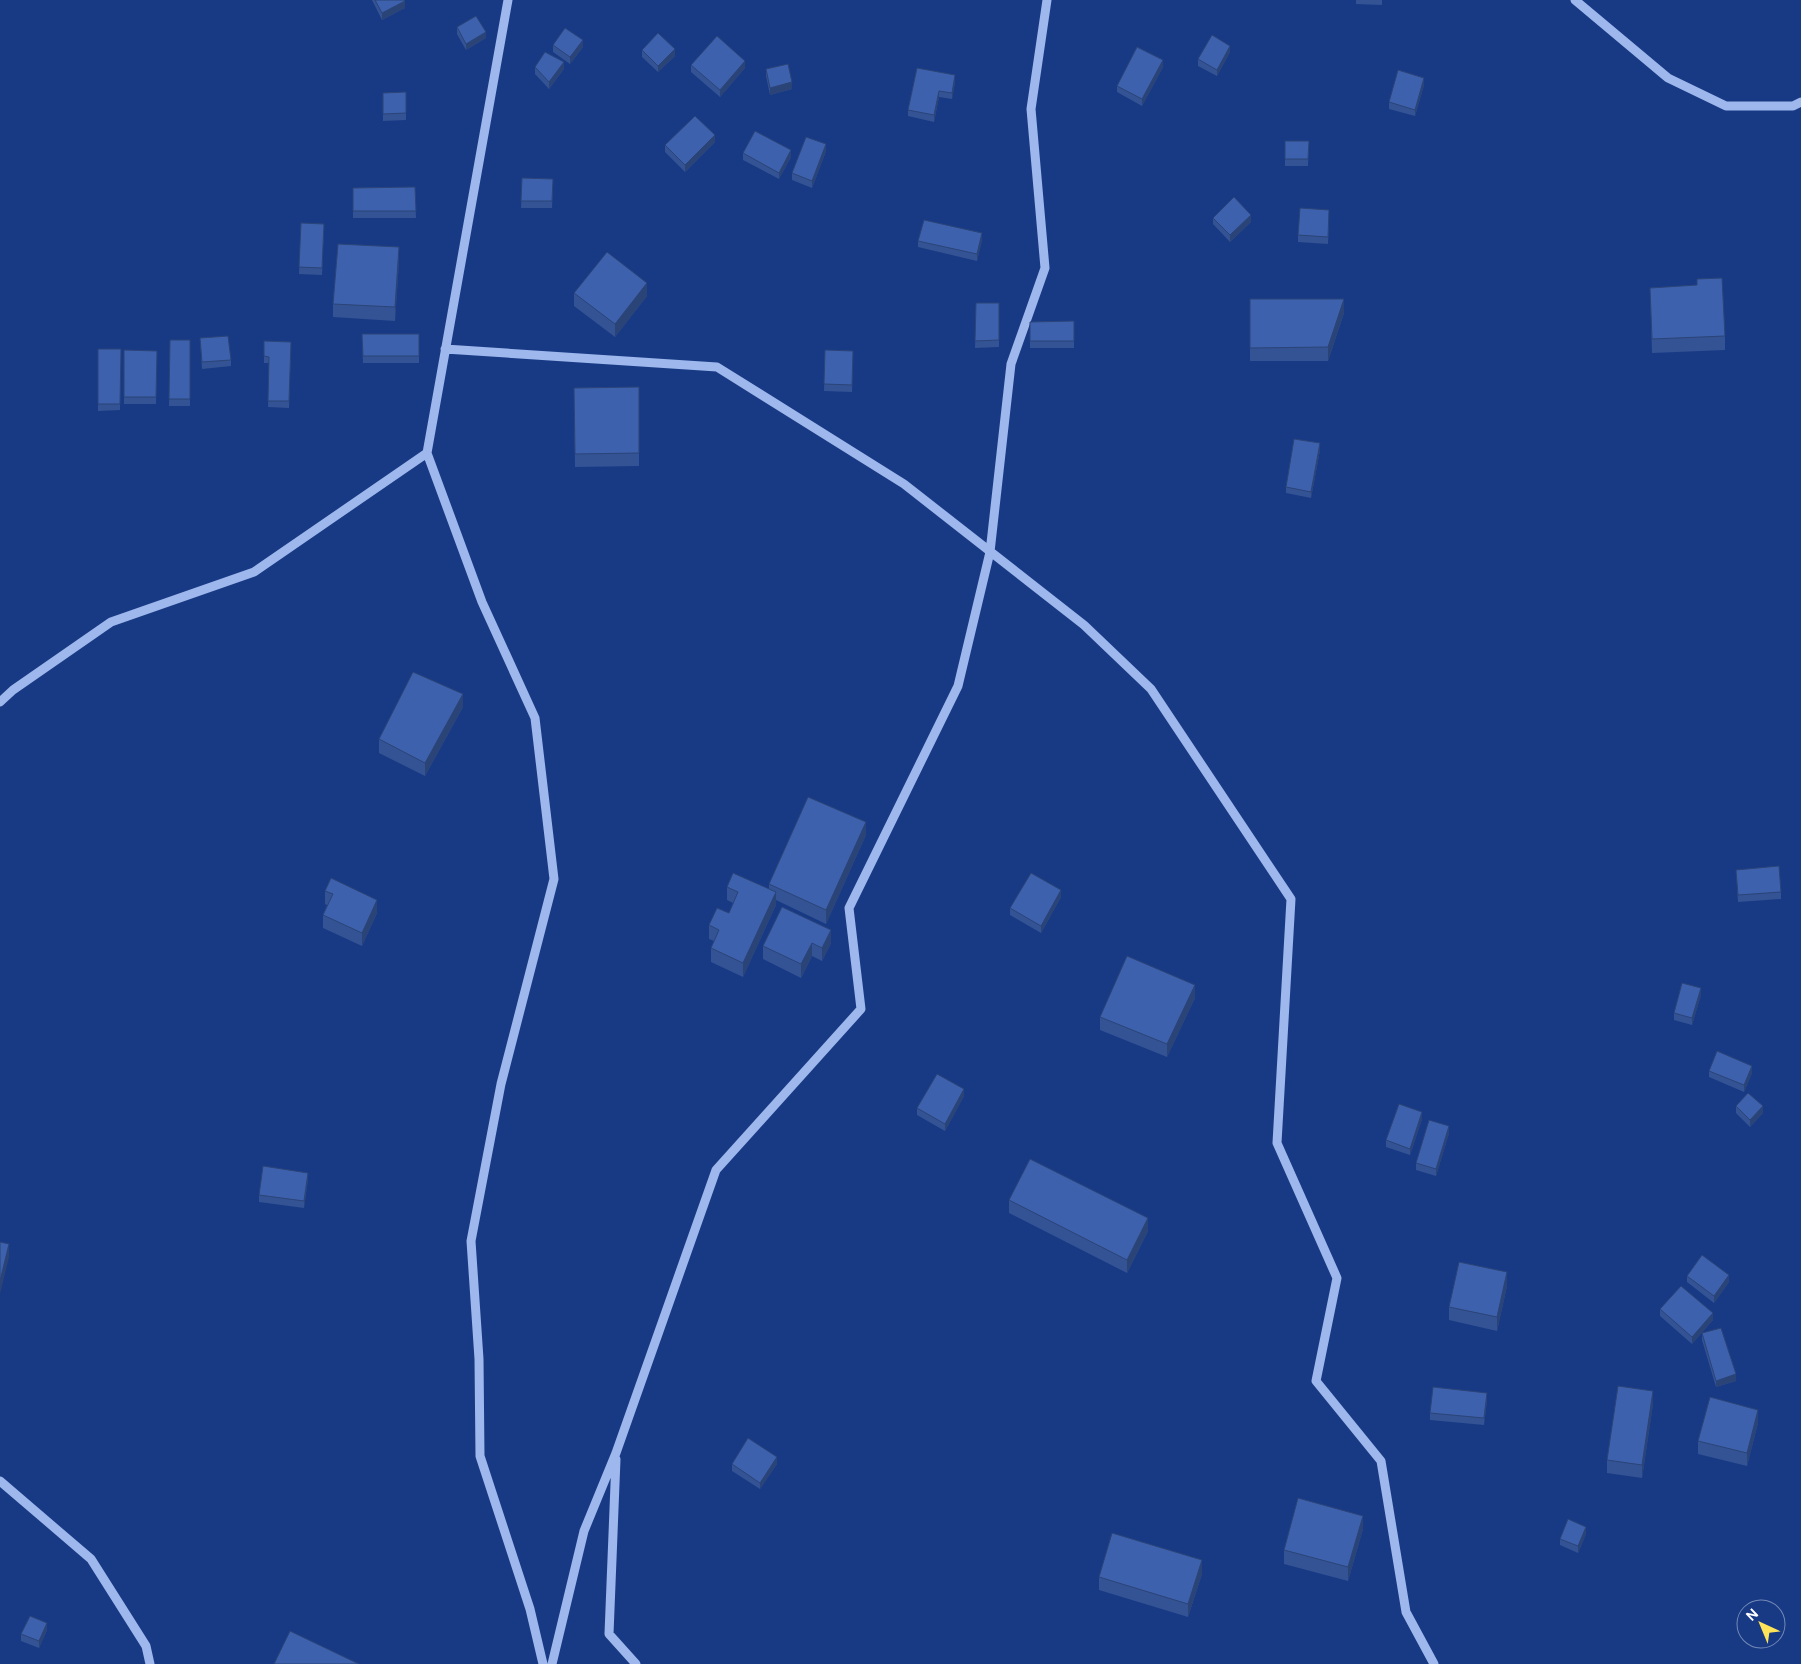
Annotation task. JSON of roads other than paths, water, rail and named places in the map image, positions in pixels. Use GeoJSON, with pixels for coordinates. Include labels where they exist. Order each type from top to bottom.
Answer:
{"type":"FeatureCollection","features":[{"type":"Feature","properties":{"kind":"street"},"geometry":{"type":"LineString","coordinates":[[508,0],[427,454],[482,602],[535,718],[554,879],[501,1084],[471,1241],[479,1359],[480,1456],[530,1609],[543,1664]]}},
{"type":"Feature","properties":{"kind":"street"},"geometry":{"type":"LineString","coordinates":[[552,1664],[584,1531],[616,1453],[716,1170],[861,1009],[849,908],[958,686],[990,552],[1011,364],[1045,268],[1032,109],[1047,0]]}},
{"type":"Feature","properties":{"kind":"street"},"geometry":{"type":"LineString","coordinates":[[1575,0],[1668,78],[1726,106],[1793,106],[1801,102]]}},
{"type":"Feature","properties":{"kind":"street"},"geometry":{"type":"LineString","coordinates":[[445,349],[717,366],[904,484],[1084,625],[1151,689],[1291,898],[1277,1144],[1337,1278],[1316,1381],[1381,1461],[1406,1612],[1434,1664]]}},
{"type":"Feature","properties":{"kind":"street"},"geometry":{"type":"LineString","coordinates":[[0,702],[13,690],[111,622],[254,572],[427,454]]}},
{"type":"Feature","properties":{"kind":"street"},"geometry":{"type":"LineString","coordinates":[[616,1453],[609,1634],[636,1664]]}},
{"type":"Feature","properties":{"kind":"street"},"geometry":{"type":"LineString","coordinates":[[0,1481],[91,1560],[146,1646],[150,1664]]}}]}
